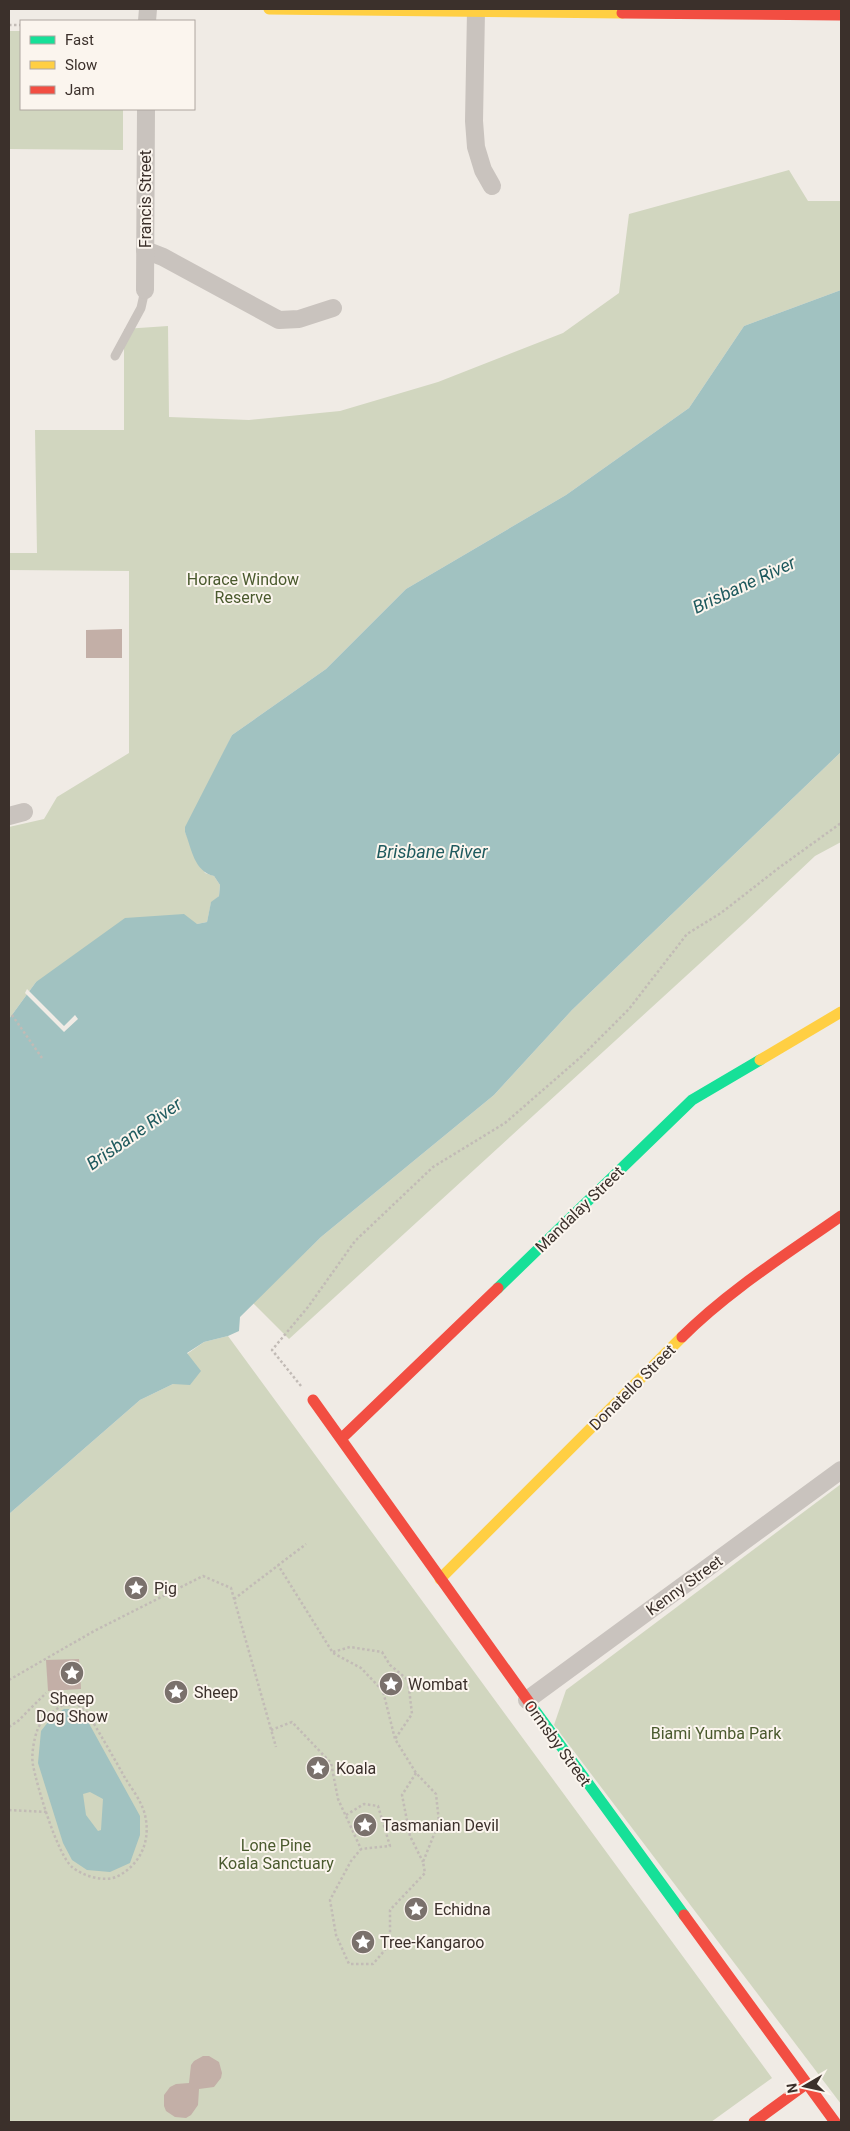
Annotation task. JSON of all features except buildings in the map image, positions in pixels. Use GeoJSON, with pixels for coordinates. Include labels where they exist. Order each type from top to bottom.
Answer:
{"type":"FeatureCollection","features":[{"type":"Feature","properties":{"kind":"street"},"geometry":{"type":"LineString","coordinates":[[270,9],[763,11],[841,15]]}},
{"type":"Feature","properties":{"kind":"street"},"geometry":{"type":"LineString","coordinates":[[476,10],[474,121],[476,147],[483,170],[492,186]]}},
{"type":"Feature","properties":{"kind":"street","name":"Francis Street"},"geometry":{"type":"LineString","coordinates":[[145,290],[146,110]]}},
{"type":"Feature","properties":{"kind":"street"},"geometry":{"type":"LineString","coordinates":[[145,250],[163,257],[278,320],[299,319],[333,308]]}},
{"type":"Feature","properties":{"kind":"street","name":"Mandalay Street"},"geometry":{"type":"LineString","coordinates":[[342,1438],[692,1100],[840,1016]]}},
{"type":"Feature","properties":{"kind":"street","name":"Donatello Street"},"geometry":{"type":"LineString","coordinates":[[440,1579],[701,1318],[735,1291],[841,1216]]}},
{"type":"Feature","properties":{"kind":"street","name":"Ormsby Street"},"geometry":{"type":"LineString","coordinates":[[313,1400],[342,1438],[527,1700],[835,2122]]}},
{"type":"Feature","properties":{"kind":"street","name":"Kenny Street"},"geometry":{"type":"LineString","coordinates":[[527,1700],[841,1470]]}},
{"type":"Feature","properties":{"kind":"street"},"geometry":{"type":"LineString","coordinates":[[754,2122],[806,2084]]}},
{"type":"Feature","properties":{"kind":"lane"},"geometry":{"type":"LineString","coordinates":[[115,356],[141,308],[145,290]]}},
{"type":"Feature","properties":{"kind":"path"},"geometry":{"type":"LineString","coordinates":[[313,1400],[272,1350],[308,1307],[355,1241],[433,1168],[505,1123],[582,1056],[629,1008],[687,934],[721,913],[841,823]]}},
{"type":"Feature","properties":{"kind":"path"},"geometry":{"type":"LineString","coordinates":[[12,1015],[42,1058]]}},
{"type":"Feature","properties":{"kind":"path"},"geometry":{"type":"LineString","coordinates":[[234,1598],[306,1544]]}},
{"type":"Feature","properties":{"kind":"path"},"geometry":{"type":"LineString","coordinates":[[278,1565],[333,1652],[361,1668],[383,1691],[395,1739],[416,1773],[436,1794],[439,1822],[424,1862]]}},
{"type":"Feature","properties":{"kind":"path"},"geometry":{"type":"LineString","coordinates":[[9,1680],[99,1628],[203,1576],[231,1588],[276,1748]]}},
{"type":"Feature","properties":{"kind":"path"},"geometry":{"type":"LineString","coordinates":[[333,1652],[350,1647],[382,1652],[390,1665],[408,1680],[412,1714],[395,1739]]}},
{"type":"Feature","properties":{"kind":"path"},"geometry":{"type":"LineString","coordinates":[[9,1727],[18,1721],[46,1693]]}},
{"type":"Feature","properties":{"kind":"path"},"geometry":{"type":"LineString","coordinates":[[63,1705],[78,1705],[87,1712],[145,1815],[146,1838],[141,1854],[131,1869],[116,1878],[98,1878],[83,1874],[71,1866],[59,1850],[47,1812],[32,1763],[37,1730],[48,1715],[63,1705]]}},
{"type":"Feature","properties":{"kind":"path"},"geometry":{"type":"LineString","coordinates":[[271,1730],[292,1722],[331,1763],[338,1799],[361,1849]]}},
{"type":"Feature","properties":{"kind":"path"},"geometry":{"type":"LineString","coordinates":[[346,1815],[364,1804],[378,1806],[390,1846],[361,1849],[350,1861],[330,1900],[336,1935],[349,1964],[373,1964],[390,1944],[390,1910],[425,1873],[424,1862],[410,1836],[402,1795],[416,1773]]}},
{"type":"Feature","properties":{"kind":"path"},"geometry":{"type":"LineString","coordinates":[[9,1810],[47,1812]]}},
{"type":"Feature","properties":{"kind":"green space"},"geometry":{"type":"Polygon","coordinates":[[[9,31],[20,31],[20,110],[123,110],[123,150],[9,149],[9,31]]]}},
{"type":"Feature","properties":{"kind":"green space","name":"Horace Window Reserve"},"geometry":{"type":"Polygon","coordinates":[[[789,170],[808,201],[841,201],[841,290],[744,326],[689,408],[566,495],[406,589],[326,669],[232,735],[185,832],[205,873],[214,876],[220,885],[219,896],[211,903],[207,922],[36,982],[9,1019],[9,827],[44,819],[57,797],[129,753],[129,571],[9,570],[9,553],[37,553],[35,430],[124,430],[124,329],[168,326],[169,417],[249,420],[340,411],[438,382],[563,333],[619,293],[629,214],[789,170]]]}},
{"type":"Feature","properties":{"kind":"green space"},"geometry":{"type":"Polygon","coordinates":[[[841,752],[841,842],[815,856],[289,1339],[253,1303],[321,1237],[494,1095],[572,1010],[841,752]]]}},
{"type":"Feature","properties":{"kind":"green space","name":"Lone Pine Koala Sanctuary"},"geometry":{"type":"Polygon","coordinates":[[[228,1336],[772,2078],[711,2122],[9,2122],[9,1514],[140,1400],[173,1384],[187,1354],[204,1342],[228,1336]]]}},
{"type":"Feature","properties":{"kind":"green space","name":"Biami Yumba Park"},"geometry":{"type":"Polygon","coordinates":[[[841,1484],[841,2104],[554,1725],[566,1690],[841,1484]]]}},
{"type":"Feature","properties":{"kind":"water","name":"Brisbane River"},"geometry":{"type":"Polygon","coordinates":[[[841,290],[841,752],[572,1010],[494,1095],[321,1237],[240,1317],[239,1331],[204,1342],[187,1353],[201,1371],[190,1385],[173,1384],[140,1400],[9,1514],[9,1019],[36,982],[125,918],[184,914],[197,924],[207,922],[211,902],[219,896],[220,885],[214,876],[202,870],[198,865],[192,853],[185,827],[232,735],[326,669],[406,589],[566,495],[689,408],[744,326],[841,290]]]}},
{"type":"Feature","properties":{"kind":"water"},"geometry":{"type":"Polygon","coordinates":[[[64,1709],[77,1709],[86,1718],[140,1816],[140,1835],[130,1863],[110,1872],[87,1870],[72,1860],[63,1843],[38,1763],[41,1731],[52,1717],[64,1709]],[[90,1792],[83,1794],[86,1815],[98,1831],[101,1830],[103,1799],[90,1792]]]}},
{"type":"Feature","properties":{"kind":"pier"},"geometry":{"type":"Polygon","coordinates":[[[27,989],[64,1026],[75,1015],[78,1019],[64,1032],[25,993],[27,989]]]}},
{"type":"Feature","properties":{"kind":"traffic: fast"},"geometry":{"type":"LineString","coordinates":[[498,1288],[692,1100],[760,1060]]}},
{"type":"Feature","properties":{"kind":"traffic: fast"},"geometry":{"type":"LineString","coordinates":[[531,1705],[684,1915]]}},
{"type":"Feature","properties":{"kind":"traffic: slow"},"geometry":{"type":"LineString","coordinates":[[269,9],[622,13]]}},
{"type":"Feature","properties":{"kind":"traffic: slow"},"geometry":{"type":"LineString","coordinates":[[760,1060],[841,1012]]}},
{"type":"Feature","properties":{"kind":"traffic: slow"},"geometry":{"type":"LineString","coordinates":[[440,1579],[682,1337]]}},
{"type":"Feature","properties":{"kind":"traffic: jam"},"geometry":{"type":"LineString","coordinates":[[622,13],[841,15]]}},
{"type":"Feature","properties":{"kind":"traffic: jam"},"geometry":{"type":"LineString","coordinates":[[682,1337],[739,1288],[841,1216]]}},
{"type":"Feature","properties":{"kind":"traffic: jam"},"geometry":{"type":"LineString","coordinates":[[342,1438],[498,1288]]}},
{"type":"Feature","properties":{"kind":"traffic: jam"},"geometry":{"type":"LineString","coordinates":[[313,1400],[531,1705]]}},
{"type":"Feature","properties":{"kind":"traffic: jam"},"geometry":{"type":"LineString","coordinates":[[684,1915],[835,2122]]}},
{"type":"Feature","properties":{"kind":"traffic: jam"},"geometry":{"type":"LineString","coordinates":[[754,2122],[806,2084]]}},
{"type":"Feature","properties":{"kind":"place","name":"Pig"},"geometry":{"type":"Point","coordinates":[136,1588]}},
{"type":"Feature","properties":{"kind":"place","name":"Sheep Dog Show"},"geometry":{"type":"Point","coordinates":[72,1673]}},
{"type":"Feature","properties":{"kind":"place","name":"Wombat"},"geometry":{"type":"Point","coordinates":[391,1684]}},
{"type":"Feature","properties":{"kind":"place","name":"Sheep"},"geometry":{"type":"Point","coordinates":[176,1692]}},
{"type":"Feature","properties":{"kind":"place","name":"Koala"},"geometry":{"type":"Point","coordinates":[318,1768]}},
{"type":"Feature","properties":{"kind":"place","name":"Tasmanian Devil"},"geometry":{"type":"Point","coordinates":[365,1825]}},
{"type":"Feature","properties":{"kind":"place","name":"Echidna"},"geometry":{"type":"Point","coordinates":[416,1909]}},
{"type":"Feature","properties":{"kind":"place","name":"Tree-Kangaroo"},"geometry":{"type":"Point","coordinates":[363,1942]}}]}
